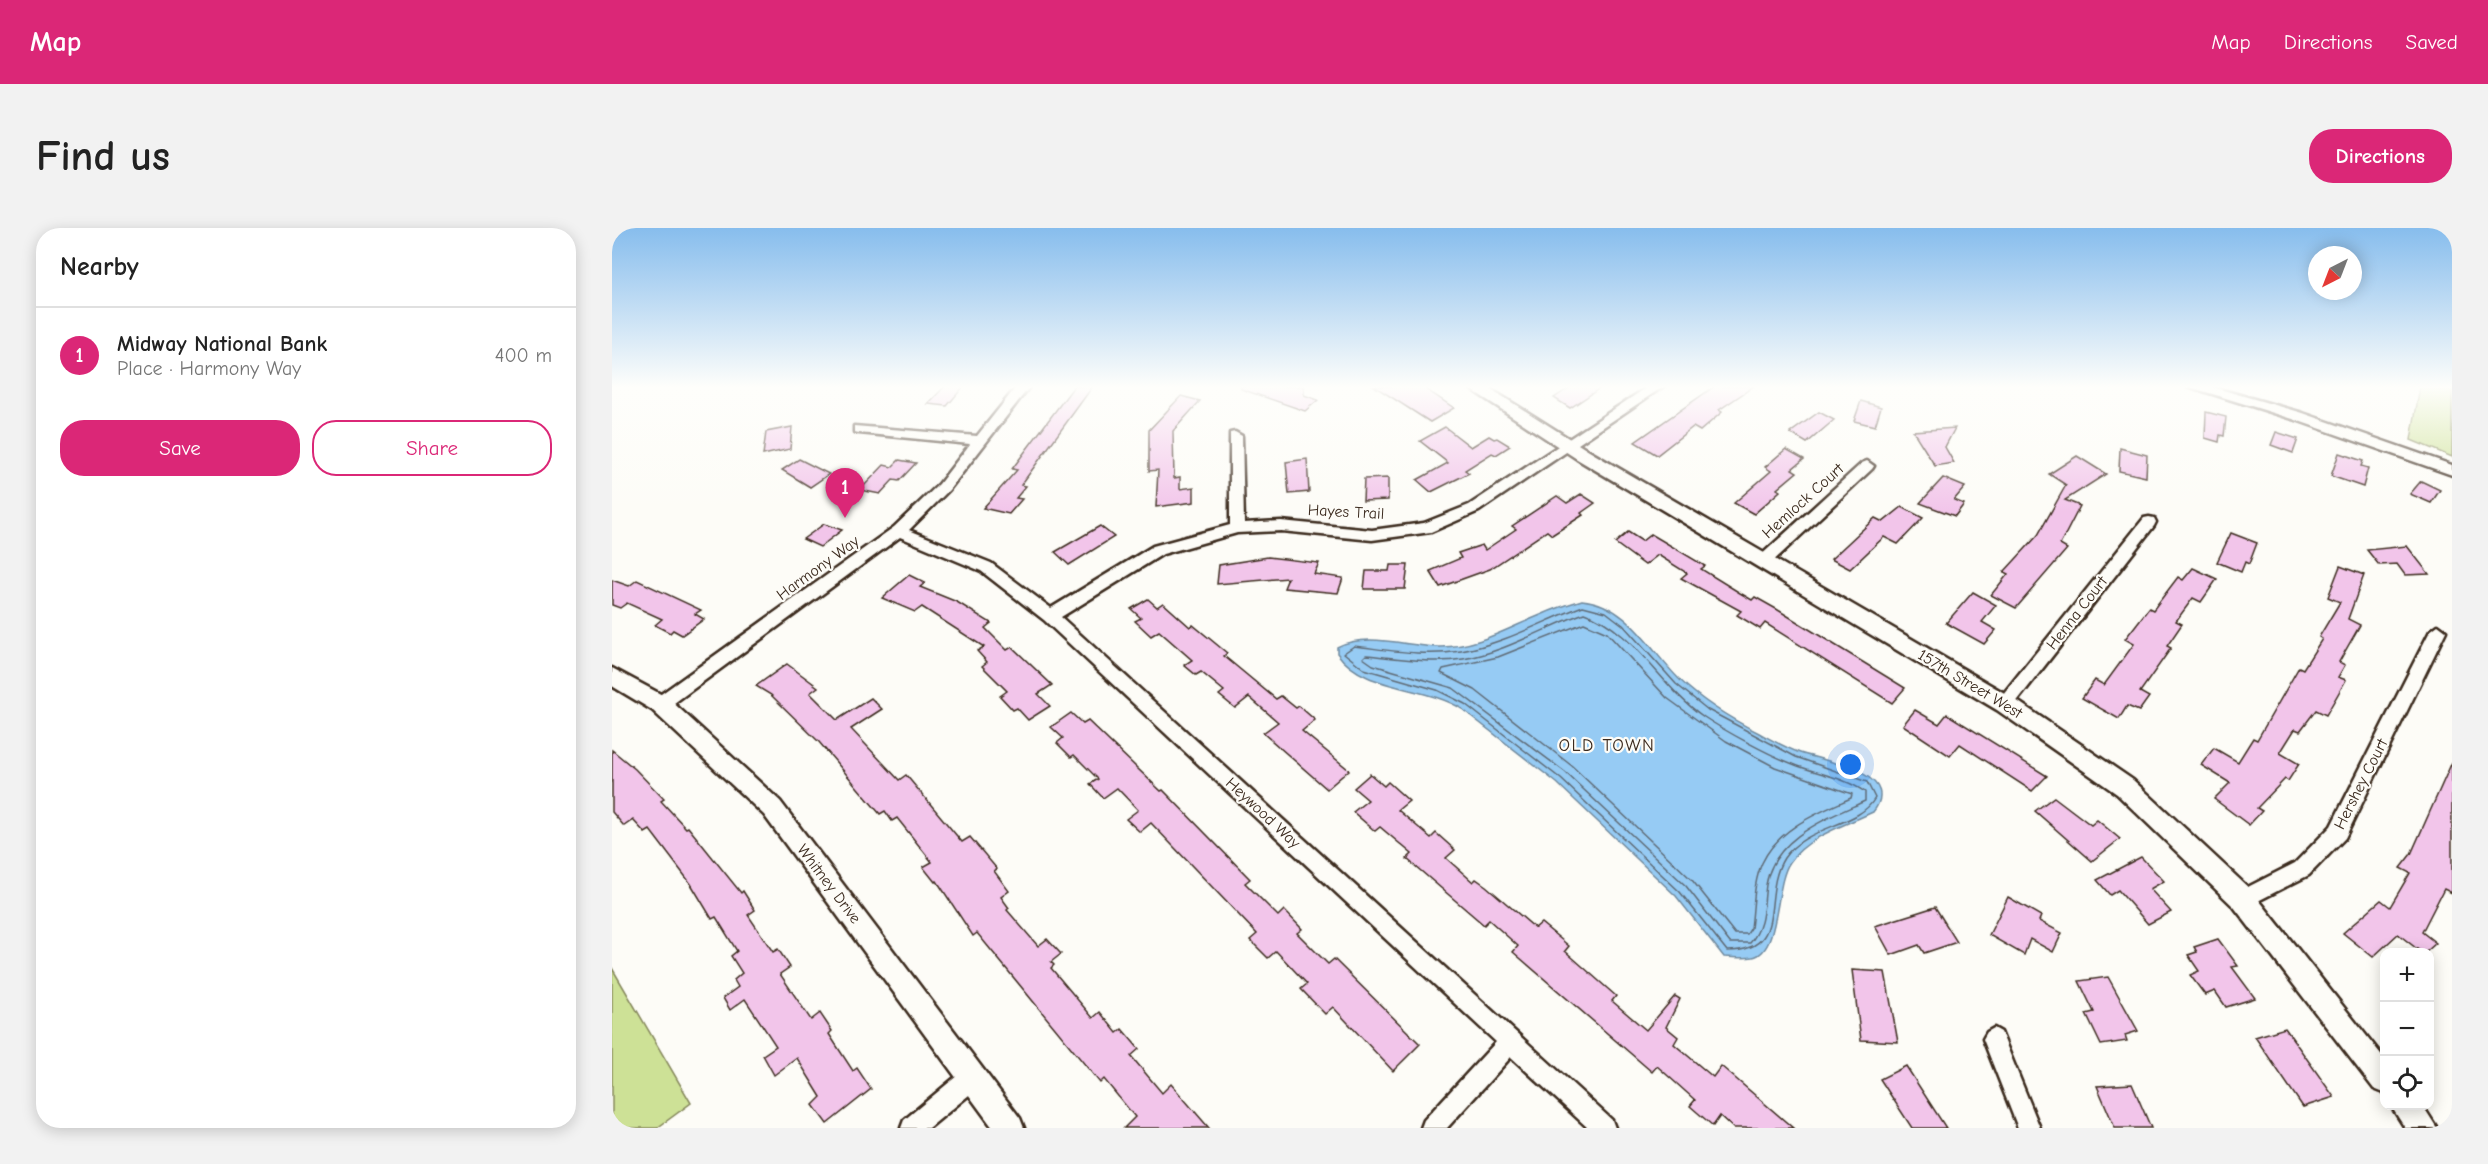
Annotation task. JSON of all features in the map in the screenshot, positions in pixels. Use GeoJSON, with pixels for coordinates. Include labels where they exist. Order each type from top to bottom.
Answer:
{"type":"FeatureCollection","features":[{"type":"Feature","properties":{"kind":"street","name":"Harmony Way"},"geometry":{"type":"LineString","coordinates":[[660,704],[899,531],[944,487],[990,428]]}},
{"type":"Feature","properties":{"kind":"street","name":"157th Street West"},"geometry":{"type":"LineString","coordinates":[[1540,428],[1762,562],[2005,704],[2125,787],[2243,899],[2380,1073]]}},
{"type":"Feature","properties":{"kind":"street","name":"Hayes Trail"},"geometry":{"type":"LineString","coordinates":[[1050,616],[1158,550],[1237,528],[1281,526],[1372,535],[1426,528],[1474,508],[1595,428]]}},
{"type":"Feature","properties":{"kind":"street"},"geometry":{"type":"LineString","coordinates":[[2332,428],[2452,470]]}},
{"type":"Feature","properties":{"kind":"street"},"geometry":{"type":"LineString","coordinates":[[859,429],[980,441]]}},
{"type":"Feature","properties":{"kind":"street"},"geometry":{"type":"LineString","coordinates":[[1235,436],[1237,528]]}},
{"type":"Feature","properties":{"kind":"street","name":"Hemlock Court"},"geometry":{"type":"LineString","coordinates":[[1762,562],[1867,466]]}},
{"type":"Feature","properties":{"kind":"street","name":"Henna Court"},"geometry":{"type":"LineString","coordinates":[[2005,704],[2149,522]]}},
{"type":"Feature","properties":{"kind":"street","name":"Heywood Way"},"geometry":{"type":"LineString","coordinates":[[899,531],[986,567],[1050,616],[1604,1128]]}},
{"type":"Feature","properties":{"kind":"street","name":"Hershey Court"},"geometry":{"type":"LineString","coordinates":[[2243,899],[2302,869],[2338,832],[2438,631]]}},
{"type":"Feature","properties":{"kind":"street","name":"Whitney Drive"},"geometry":{"type":"LineString","coordinates":[[612,676],[660,704],[772,808],[1010,1128]]}},
{"type":"Feature","properties":{"kind":"street"},"geometry":{"type":"LineString","coordinates":[[1994,1039],[2029,1128]]}},
{"type":"Feature","properties":{"kind":"street"},"geometry":{"type":"LineString","coordinates":[[1432,1128],[1511,1041]]}},
{"type":"Feature","properties":{"kind":"street"},"geometry":{"type":"LineString","coordinates":[[912,1128],[972,1078]]}},
{"type":"Feature","properties":{"kind":"street"},"geometry":{"type":"LineString","coordinates":[[2408,1110],[2423,1128]]}},
{"type":"Feature","properties":{"kind":"green space"},"geometry":{"type":"Polygon","coordinates":[[[2413,428],[2452,428],[2452,457],[2411,440],[2413,428]]]}},
{"type":"Feature","properties":{"kind":"green space"},"geometry":{"type":"Polygon","coordinates":[[[612,968],[691,1103],[657,1128],[612,1128],[612,968]]]}},
{"type":"Feature","properties":{"kind":"water"},"geometry":{"type":"Polygon","coordinates":[[[1582,600],[1598,603],[1625,619],[1679,679],[1727,716],[1795,751],[1857,771],[1870,778],[1878,787],[1880,799],[1873,812],[1817,838],[1790,862],[1781,885],[1773,930],[1768,943],[1762,952],[1753,957],[1724,957],[1676,896],[1557,783],[1462,709],[1430,695],[1378,681],[1362,674],[1348,665],[1337,653],[1337,647],[1348,643],[1373,640],[1438,647],[1466,644],[1479,641],[1582,600]]]}},
{"type":"Feature","properties":{"kind":"building"},"geometry":{"type":"Polygon","coordinates":[[[792,428],[790,449],[763,455],[766,432],[792,428]]]}},
{"type":"Feature","properties":{"kind":"building"},"geometry":{"type":"Polygon","coordinates":[[[1043,428],[1062,428],[1021,485],[1026,486],[1016,498],[1022,499],[1009,514],[983,508],[1017,470],[1012,469],[1043,428]]]}},
{"type":"Feature","properties":{"kind":"building"},"geometry":{"type":"Polygon","coordinates":[[[1151,428],[1176,428],[1173,431],[1174,478],[1180,477],[1180,489],[1194,487],[1194,502],[1156,507],[1158,470],[1149,471],[1151,428]]]}},
{"type":"Feature","properties":{"kind":"building"},"geometry":{"type":"Polygon","coordinates":[[[1446,428],[1471,447],[1489,436],[1510,446],[1496,455],[1492,453],[1465,470],[1469,473],[1431,492],[1417,480],[1448,463],[1420,441],[1446,428]]]}},
{"type":"Feature","properties":{"kind":"building"},"geometry":{"type":"Polygon","coordinates":[[[1655,428],[1692,428],[1657,455],[1635,442],[1655,428]]]}},
{"type":"Feature","properties":{"kind":"building"},"geometry":{"type":"Polygon","coordinates":[[[1797,428],[1825,428],[1807,443],[1790,433],[1797,428]]]}},
{"type":"Feature","properties":{"kind":"building"},"geometry":{"type":"Polygon","coordinates":[[[1955,428],[1945,447],[1954,463],[1935,466],[1913,431],[1955,428]]]}},
{"type":"Feature","properties":{"kind":"building"},"geometry":{"type":"Polygon","coordinates":[[[2205,428],[2225,428],[2224,436],[2220,435],[2219,442],[2205,438],[2205,428]]]}},
{"type":"Feature","properties":{"kind":"building"},"geometry":{"type":"Polygon","coordinates":[[[2276,432],[2298,439],[2293,453],[2271,445],[2276,432]]]}},
{"type":"Feature","properties":{"kind":"building"},"geometry":{"type":"Polygon","coordinates":[[[2120,448],[2147,455],[2146,477],[2119,471],[2120,448]]]}},
{"type":"Feature","properties":{"kind":"building"},"geometry":{"type":"Polygon","coordinates":[[[1786,449],[1804,459],[1792,469],[1797,472],[1777,489],[1780,491],[1754,514],[1734,503],[1771,471],[1765,467],[1786,449]]]}},
{"type":"Feature","properties":{"kind":"building"},"geometry":{"type":"Polygon","coordinates":[[[2339,453],[2363,461],[2361,466],[2368,468],[2363,487],[2331,476],[2339,453]]]}},
{"type":"Feature","properties":{"kind":"building"},"geometry":{"type":"Polygon","coordinates":[[[2077,456],[2106,474],[2065,500],[2080,506],[2060,545],[2067,549],[2016,608],[1991,595],[2008,574],[2004,572],[2038,535],[2066,485],[2049,474],[2077,456]]]}},
{"type":"Feature","properties":{"kind":"building"},"geometry":{"type":"Polygon","coordinates":[[[799,459],[829,474],[810,487],[782,470],[799,459]]]}},
{"type":"Feature","properties":{"kind":"building"},"geometry":{"type":"Polygon","coordinates":[[[1307,459],[1309,492],[1289,494],[1286,462],[1307,459]]]}},
{"type":"Feature","properties":{"kind":"building"},"geometry":{"type":"Polygon","coordinates":[[[899,460],[916,463],[899,481],[893,480],[880,494],[860,490],[884,465],[892,467],[899,460]]]}},
{"type":"Feature","properties":{"kind":"building"},"geometry":{"type":"Polygon","coordinates":[[[1388,478],[1388,500],[1363,501],[1364,479],[1388,478]]]}},
{"type":"Feature","properties":{"kind":"building"},"geometry":{"type":"Polygon","coordinates":[[[1943,478],[1965,487],[1954,500],[1964,504],[1955,516],[1920,503],[1943,478]]]}},
{"type":"Feature","properties":{"kind":"building"},"geometry":{"type":"Polygon","coordinates":[[[2421,481],[2440,490],[2431,503],[2410,494],[2421,481]]]}},
{"type":"Feature","properties":{"kind":"building"},"geometry":{"type":"Polygon","coordinates":[[[1581,494],[1595,503],[1581,513],[1583,515],[1552,535],[1547,531],[1490,569],[1440,587],[1430,571],[1461,558],[1458,553],[1482,545],[1485,550],[1516,529],[1512,526],[1557,496],[1567,503],[1581,494]]]}},
{"type":"Feature","properties":{"kind":"building"},"geometry":{"type":"Polygon","coordinates":[[[1902,507],[1923,518],[1898,544],[1884,537],[1850,569],[1831,559],[1875,518],[1883,522],[1902,507]]]}},
{"type":"Feature","properties":{"kind":"building"},"geometry":{"type":"Polygon","coordinates":[[[824,524],[842,530],[820,547],[803,539],[824,524]]]}},
{"type":"Feature","properties":{"kind":"building"},"geometry":{"type":"Polygon","coordinates":[[[1100,526],[1114,537],[1069,565],[1055,552],[1100,526]]]}},
{"type":"Feature","properties":{"kind":"building"},"geometry":{"type":"Polygon","coordinates":[[[1628,532],[1642,541],[1651,534],[1705,566],[1701,569],[1740,593],[1752,600],[1755,597],[1778,610],[1905,688],[1892,703],[1765,623],[1760,629],[1737,615],[1741,611],[1681,578],[1687,573],[1658,555],[1645,565],[1615,543],[1628,532]]]}},
{"type":"Feature","properties":{"kind":"building"},"geometry":{"type":"Polygon","coordinates":[[[2231,533],[2257,543],[2249,564],[2245,562],[2241,572],[2217,562],[2231,533]]]}},
{"type":"Feature","properties":{"kind":"building"},"geometry":{"type":"Polygon","coordinates":[[[2407,546],[2429,574],[2405,575],[2397,564],[2379,565],[2367,550],[2407,546]]]}},
{"type":"Feature","properties":{"kind":"building"},"geometry":{"type":"Polygon","coordinates":[[[1268,557],[1319,563],[1314,574],[1343,578],[1338,593],[1284,588],[1288,578],[1217,584],[1219,565],[1268,557]]]}},
{"type":"Feature","properties":{"kind":"building"},"geometry":{"type":"Polygon","coordinates":[[[1390,565],[1408,565],[1405,589],[1364,589],[1366,571],[1389,571],[1390,565]]]}},
{"type":"Feature","properties":{"kind":"building"},"geometry":{"type":"Polygon","coordinates":[[[2340,566],[2364,575],[2348,619],[2360,625],[2339,662],[2345,665],[2338,677],[2346,680],[2326,715],[2316,710],[2300,731],[2295,729],[2280,753],[2299,764],[2288,781],[2285,779],[2257,808],[2262,811],[2249,825],[2214,799],[2230,783],[2201,765],[2214,748],[2238,762],[2253,738],[2257,740],[2299,667],[2303,669],[2322,639],[2319,637],[2340,602],[2328,597],[2340,566]]]}},
{"type":"Feature","properties":{"kind":"building"},"geometry":{"type":"Polygon","coordinates":[[[2193,568],[2217,579],[2201,602],[2193,598],[2176,621],[2182,624],[2167,646],[2171,648],[2140,692],[2149,697],[2139,711],[2127,706],[2119,719],[2082,698],[2095,680],[2104,685],[2134,644],[2125,639],[2149,608],[2153,610],[2178,577],[2183,580],[2193,568]]]}},
{"type":"Feature","properties":{"kind":"building"},"geometry":{"type":"Polygon","coordinates":[[[909,575],[925,583],[920,587],[957,602],[991,623],[985,628],[1007,650],[1012,647],[1052,685],[1038,694],[1050,706],[1028,720],[1017,708],[1013,710],[1000,696],[1007,691],[982,666],[987,662],[977,651],[984,647],[922,607],[915,612],[882,598],[909,575]]]}},
{"type":"Feature","properties":{"kind":"building"},"geometry":{"type":"Polygon","coordinates":[[[612,580],[629,586],[637,580],[701,610],[695,614],[704,619],[682,635],[673,630],[670,633],[655,625],[662,619],[627,603],[620,608],[612,605],[612,580]]]}},
{"type":"Feature","properties":{"kind":"building"},"geometry":{"type":"Polygon","coordinates":[[[1973,592],[1996,605],[1982,622],[1996,630],[1984,644],[1946,623],[1973,592]]]}},
{"type":"Feature","properties":{"kind":"building"},"geometry":{"type":"Polygon","coordinates":[[[1148,599],[1157,607],[1163,603],[1190,627],[1193,625],[1227,653],[1224,656],[1276,699],[1281,696],[1296,708],[1299,706],[1315,720],[1302,731],[1349,770],[1327,789],[1263,733],[1278,722],[1249,697],[1235,708],[1219,695],[1224,691],[1201,672],[1196,675],[1184,665],[1192,660],[1159,631],[1151,636],[1135,621],[1141,618],[1131,609],[1148,599]]]}},
{"type":"Feature","properties":{"kind":"building"},"geometry":{"type":"Polygon","coordinates":[[[787,664],[818,687],[810,693],[837,720],[871,698],[882,709],[851,729],[899,780],[906,775],[962,842],[970,837],[997,869],[994,871],[1009,891],[1001,897],[1009,908],[1007,910],[1038,946],[1047,939],[1061,954],[1051,962],[1054,965],[1051,968],[1093,1018],[1100,1012],[1117,1033],[1122,1029],[1139,1049],[1131,1056],[1162,1093],[1171,1084],[1209,1128],[1124,1128],[1135,1117],[1104,1079],[1100,1083],[977,933],[973,936],[937,881],[935,882],[923,867],[932,862],[897,818],[892,821],[885,811],[880,814],[819,742],[771,695],[756,686],[787,664]]]}},
{"type":"Feature","properties":{"kind":"building"},"geometry":{"type":"Polygon","coordinates":[[[1915,710],[1939,724],[1947,714],[2047,776],[2032,791],[1960,744],[1950,756],[1903,725],[1915,710]]]}},
{"type":"Feature","properties":{"kind":"building"},"geometry":{"type":"Polygon","coordinates":[[[1071,713],[1083,724],[1088,721],[1161,791],[1163,790],[1250,879],[1245,883],[1278,916],[1284,910],[1302,929],[1297,933],[1328,964],[1334,959],[1420,1044],[1393,1071],[1333,1007],[1325,1014],[1301,989],[1307,984],[1276,951],[1268,958],[1250,940],[1257,934],[1151,823],[1140,832],[1126,819],[1138,810],[1117,788],[1103,798],[1090,784],[1098,779],[1074,755],[1071,757],[1057,743],[1063,738],[1051,727],[1071,713]]]}},
{"type":"Feature","properties":{"kind":"building"},"geometry":{"type":"Polygon","coordinates":[[[612,750],[635,769],[664,799],[661,801],[686,828],[688,827],[741,893],[743,891],[755,910],[748,915],[773,952],[778,949],[790,967],[780,974],[811,1020],[820,1013],[832,1031],[829,1034],[853,1071],[857,1068],[871,1089],[827,1124],[813,1105],[821,1097],[797,1058],[774,1075],[763,1055],[776,1046],[745,999],[730,1010],[723,998],[738,987],[734,980],[742,973],[731,956],[737,951],[716,917],[712,919],[691,884],[650,830],[645,833],[633,820],[624,826],[612,812],[612,750]]]}},
{"type":"Feature","properties":{"kind":"building"},"geometry":{"type":"Polygon","coordinates":[[[2452,762],[2452,893],[2444,889],[2422,932],[2436,943],[2430,948],[2416,948],[2398,934],[2380,948],[2373,957],[2343,933],[2381,900],[2390,907],[2410,873],[2400,868],[2411,854],[2452,762]]]}},
{"type":"Feature","properties":{"kind":"building"},"geometry":{"type":"Polygon","coordinates":[[[1370,774],[1384,786],[1388,782],[1409,801],[1398,810],[1431,838],[1436,833],[1455,850],[1446,858],[1473,882],[1476,879],[1486,886],[1535,928],[1541,923],[1569,946],[1565,951],[1616,996],[1612,1001],[1646,1030],[1675,996],[1680,999],[1666,1027],[1678,1037],[1674,1044],[1713,1077],[1721,1066],[1793,1128],[1733,1128],[1720,1116],[1713,1126],[1690,1106],[1695,1100],[1657,1066],[1652,1072],[1513,952],[1518,946],[1489,920],[1484,925],[1407,859],[1412,854],[1380,827],[1375,831],[1353,812],[1368,800],[1354,788],[1370,774]]]}},
{"type":"Feature","properties":{"kind":"building"},"geometry":{"type":"Polygon","coordinates":[[[2054,797],[2091,825],[2097,820],[2120,839],[2092,861],[2035,811],[2054,797]]]}},
{"type":"Feature","properties":{"kind":"building"},"geometry":{"type":"Polygon","coordinates":[[[2141,857],[2164,881],[2150,889],[2171,912],[2148,924],[2118,890],[2110,895],[2097,880],[2141,857]]]}},
{"type":"Feature","properties":{"kind":"building"},"geometry":{"type":"Polygon","coordinates":[[[2008,897],[2041,916],[2039,921],[2062,933],[2053,952],[2030,939],[2024,955],[1989,935],[2008,897]]]}},
{"type":"Feature","properties":{"kind":"building"},"geometry":{"type":"Polygon","coordinates":[[[1935,907],[1957,942],[1924,953],[1919,945],[1891,955],[1875,926],[1935,907]]]}},
{"type":"Feature","properties":{"kind":"building"},"geometry":{"type":"Polygon","coordinates":[[[2218,939],[2238,966],[2232,967],[2255,998],[2226,1007],[2215,991],[2205,995],[2190,975],[2199,971],[2188,955],[2197,952],[2194,947],[2218,939]]]}},
{"type":"Feature","properties":{"kind":"building"},"geometry":{"type":"Polygon","coordinates":[[[1852,970],[1885,972],[1898,1042],[1861,1040],[1852,970]]]}},
{"type":"Feature","properties":{"kind":"building"},"geometry":{"type":"Polygon","coordinates":[[[2108,977],[2138,1031],[2125,1035],[2127,1041],[2101,1045],[2086,1014],[2094,1012],[2079,981],[2108,977]]]}},
{"type":"Feature","properties":{"kind":"building"},"geometry":{"type":"Polygon","coordinates":[[[2285,1028],[2334,1097],[2303,1107],[2255,1037],[2285,1028]]]}},
{"type":"Feature","properties":{"kind":"building"},"geometry":{"type":"Polygon","coordinates":[[[1906,1066],[1946,1128],[1912,1128],[1880,1079],[1906,1066]]]}},
{"type":"Feature","properties":{"kind":"building"},"geometry":{"type":"Polygon","coordinates":[[[2132,1084],[2151,1128],[2115,1128],[2097,1086],[2132,1084]]]}},
{"type":"Feature","properties":{"kind":"place","name":"Midway National Bank"},"geometry":{"type":"Point","coordinates":[845,518]}},
{"type":"Feature","properties":{"kind":"district","name":"OLD TOWN"},"geometry":{"type":"Point","coordinates":[1607,745]}}]}
